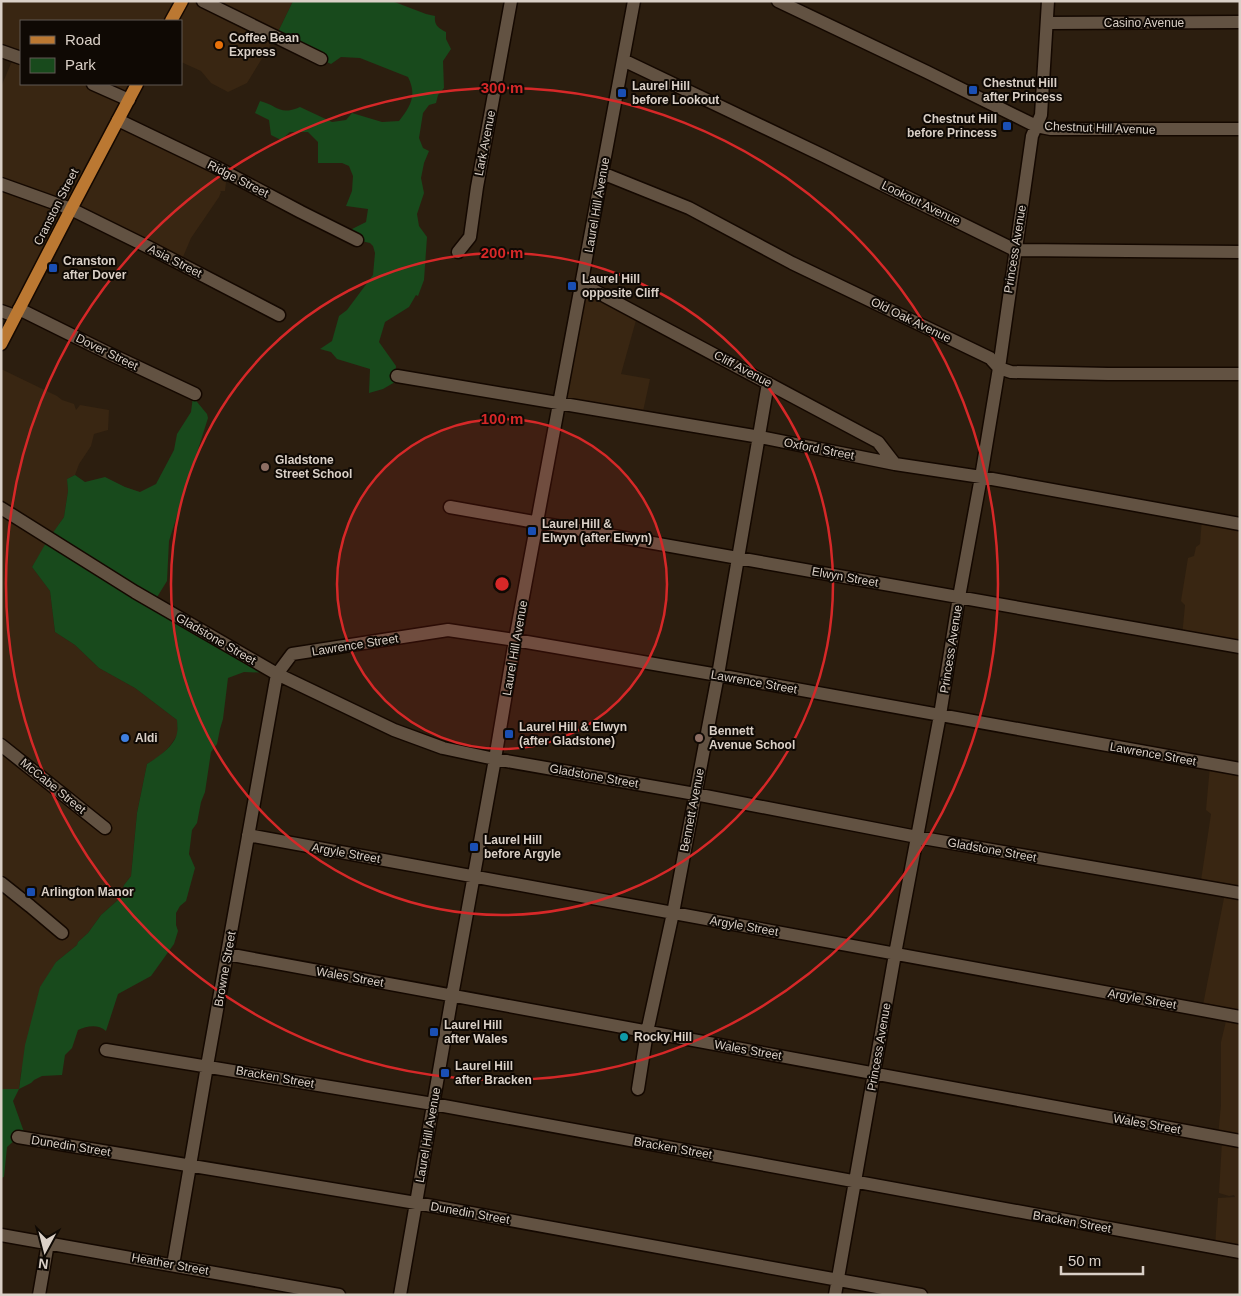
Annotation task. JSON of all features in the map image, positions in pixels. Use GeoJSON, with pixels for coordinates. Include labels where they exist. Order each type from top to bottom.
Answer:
{"type":"FeatureCollection","features":[{"type":"Feature","properties":{"kind":"main road"},"geometry":{"type":"LineString","coordinates":[[172,20],[182,1]]}},
{"type":"Feature","properties":{"kind":"main road","name":"Cranston Street"},"geometry":{"type":"LineString","coordinates":[[1,344],[136,85]]}},
{"type":"Feature","properties":{"kind":"street"},"geometry":{"type":"LineString","coordinates":[[203,1],[321,59]]}},
{"type":"Feature","properties":{"kind":"street","name":"Lark Avenue"},"geometry":{"type":"LineString","coordinates":[[458,252],[470,237],[511,1]]}},
{"type":"Feature","properties":{"kind":"street","name":"Laurel Hill Avenue"},"geometry":{"type":"LineString","coordinates":[[400,1295],[496,758],[515,640],[634,1]]}},
{"type":"Feature","properties":{"kind":"street","name":"Chestnut Hill Avenue"},"geometry":{"type":"LineString","coordinates":[[778,1],[1036,126],[1051,129],[1240,129]]}},
{"type":"Feature","properties":{"kind":"street","name":"Princess Avenue"},"geometry":{"type":"LineString","coordinates":[[835,1295],[981,477],[999,368],[1032,136],[1041,115],[1048,1]]}},
{"type":"Feature","properties":{"kind":"street","name":"Casino Avenue"},"geometry":{"type":"LineString","coordinates":[[1047,23],[1240,22]]}},
{"type":"Feature","properties":{"kind":"street"},"geometry":{"type":"LineString","coordinates":[[1,51],[20,58]]}},
{"type":"Feature","properties":{"kind":"street","name":"Lookout Avenue"},"geometry":{"type":"LineString","coordinates":[[624,60],[1015,250],[1240,252]]}},
{"type":"Feature","properties":{"kind":"street"},"geometry":{"type":"LineString","coordinates":[[95,85],[129,100]]}},
{"type":"Feature","properties":{"kind":"street","name":"Ridge Street"},"geometry":{"type":"LineString","coordinates":[[118,120],[356,240]]}},
{"type":"Feature","properties":{"kind":"street","name":"Old Oak Avenue"},"geometry":{"type":"LineString","coordinates":[[602,173],[689,208],[792,263],[990,358],[999,368],[1011,372],[1240,374]]}},
{"type":"Feature","properties":{"kind":"street","name":"Asia Street"},"geometry":{"type":"LineString","coordinates":[[1,184],[71,209],[279,315]]}},
{"type":"Feature","properties":{"kind":"street","name":"Cliff Avenue"},"geometry":{"type":"LineString","coordinates":[[582,284],[878,442],[895,464]]}},
{"type":"Feature","properties":{"kind":"street","name":"Dover Street"},"geometry":{"type":"LineString","coordinates":[[1,311],[17,312],[195,394]]}},
{"type":"Feature","properties":{"kind":"street","name":"Oxford Street"},"geometry":{"type":"LineString","coordinates":[[397,376],[760,437],[895,464],[981,477],[1240,524]]}},
{"type":"Feature","properties":{"kind":"street","name":"Bennett Avenue"},"geometry":{"type":"LineString","coordinates":[[638,1089],[647,1032],[673,913],[718,675],[768,383]]}},
{"type":"Feature","properties":{"kind":"street","name":"Elwyn Street"},"geometry":{"type":"LineString","coordinates":[[450,507],[1240,648]]}},
{"type":"Feature","properties":{"kind":"street","name":"Gladstone Street"},"geometry":{"type":"LineString","coordinates":[[1,508],[135,592],[277,674],[394,730],[443,748],[917,837],[1240,893]]}},
{"type":"Feature","properties":{"kind":"street","name":"Lawrence Street"},"geometry":{"type":"LineString","coordinates":[[277,674],[292,654],[448,630],[718,675],[1240,769]]}},
{"type":"Feature","properties":{"kind":"street","name":"Browne Street"},"geometry":{"type":"LineString","coordinates":[[173,1265],[277,674]]}},
{"type":"Feature","properties":{"kind":"street","name":"McCabe Street"},"geometry":{"type":"LineString","coordinates":[[1,745],[105,828]]}},
{"type":"Feature","properties":{"kind":"street","name":"Argyle Street"},"geometry":{"type":"LineString","coordinates":[[248,835],[1240,1017]]}},
{"type":"Feature","properties":{"kind":"street"},"geometry":{"type":"LineString","coordinates":[[1,883],[62,933]]}},
{"type":"Feature","properties":{"kind":"street","name":"Wales Street"},"geometry":{"type":"LineString","coordinates":[[228,954],[1240,1141]]}},
{"type":"Feature","properties":{"kind":"street","name":"Bracken Street"},"geometry":{"type":"LineString","coordinates":[[106,1050],[433,1104],[1240,1252]]}},
{"type":"Feature","properties":{"kind":"street","name":"Dunedin Street"},"geometry":{"type":"LineString","coordinates":[[18,1137],[416,1203],[920,1295]]}},
{"type":"Feature","properties":{"kind":"street","name":"Heather Street"},"geometry":{"type":"LineString","coordinates":[[1,1235],[339,1295]]}},
{"type":"Feature","properties":{"kind":"street"},"geometry":{"type":"LineString","coordinates":[[39,1295],[48,1243]]}},
{"type":"Feature","properties":{"kind":"shaded area"},"geometry":{"type":"Polygon","coordinates":[[[1,1],[293,1],[276,36],[277,38],[272,42],[247,83],[228,92],[211,83],[201,71],[182,62],[182,20],[20,20],[20,85],[137,85],[119,119],[227,174],[225,191],[220,191],[219,197],[191,238],[180,264],[68,209],[6,318],[1,316],[1,87],[15,54],[1,48],[1,1]]]}},
{"type":"Feature","properties":{"kind":"shaded area"},"geometry":{"type":"Polygon","coordinates":[[[583,287],[638,313],[621,374],[650,379],[642,416],[571,404],[562,394],[583,287]]]}},
{"type":"Feature","properties":{"kind":"shaded area"},"geometry":{"type":"Polygon","coordinates":[[[1,369],[62,400],[74,404],[76,410],[80,405],[109,410],[108,430],[94,434],[91,446],[79,464],[75,475],[67,479],[68,491],[64,517],[32,567],[50,591],[55,632],[75,645],[99,668],[135,688],[177,720],[178,734],[160,756],[147,764],[137,813],[131,876],[124,885],[119,899],[101,915],[77,945],[56,962],[21,1072],[19,1089],[5,1090],[1,1089],[1,369]]]}},
{"type":"Feature","properties":{"kind":"shaded area"},"geometry":{"type":"Polygon","coordinates":[[[1202,518],[1240,524],[1240,648],[1182,637],[1185,605],[1181,601],[1188,558],[1194,556],[1196,547],[1200,544],[1202,518]]]}},
{"type":"Feature","properties":{"kind":"shaded area"},"geometry":{"type":"Polygon","coordinates":[[[1210,766],[1240,771],[1240,1254],[1215,1248],[1218,1198],[1235,1197],[1234,1195],[1229,1196],[1219,1193],[1222,1141],[1218,1136],[1221,1105],[1221,1042],[1227,1017],[1202,1010],[1225,893],[1200,887],[1211,814],[1206,810],[1210,766]]]}},
{"type":"Feature","properties":{"kind":"green space"},"geometry":{"type":"Polygon","coordinates":[[[293,1],[392,1],[435,16],[437,26],[446,32],[446,39],[451,49],[443,61],[444,88],[438,95],[436,103],[429,105],[423,113],[419,138],[423,148],[429,151],[421,178],[424,193],[417,214],[419,226],[427,237],[424,280],[418,296],[416,295],[409,307],[385,322],[379,342],[396,366],[395,382],[383,389],[369,393],[370,369],[337,359],[331,352],[320,349],[332,341],[339,316],[347,310],[373,275],[375,253],[373,246],[370,243],[347,238],[348,231],[366,222],[368,209],[346,206],[352,191],[353,176],[349,166],[342,163],[318,163],[318,142],[308,132],[290,132],[281,140],[271,135],[269,120],[255,113],[260,101],[288,111],[300,107],[332,122],[346,120],[352,113],[382,122],[399,121],[411,100],[411,83],[408,77],[360,58],[341,57],[331,64],[300,50],[276,36],[293,1]]]}},
{"type":"Feature","properties":{"kind":"green space"},"geometry":{"type":"Polygon","coordinates":[[[193,397],[207,414],[208,418],[169,541],[167,581],[154,602],[272,673],[244,672],[228,678],[223,719],[217,744],[211,752],[205,792],[197,823],[192,830],[189,854],[195,868],[186,901],[176,913],[178,931],[174,944],[151,976],[118,994],[106,1031],[100,1027],[92,1026],[78,1030],[72,1048],[65,1055],[62,1075],[42,1076],[19,1089],[25,1045],[40,987],[56,962],[77,945],[101,915],[119,899],[124,885],[131,876],[137,813],[147,764],[170,747],[176,738],[177,730],[177,720],[135,688],[99,668],[75,645],[55,632],[50,591],[32,567],[64,517],[68,491],[67,479],[75,475],[85,482],[105,477],[140,492],[156,484],[174,450],[177,434],[191,412],[193,397]]]}},
{"type":"Feature","properties":{"kind":"green space"},"geometry":{"type":"Polygon","coordinates":[[[1,1089],[19,1089],[13,1101],[24,1132],[7,1147],[4,1177],[1,1178],[1,1089]]]}},
{"type":"Feature","properties":{"kind":"place","name":"Coffee Bean Express"},"geometry":{"type":"Point","coordinates":[219,45]}},
{"type":"Feature","properties":{"kind":"place","name":"Chestnut Hill after Princess"},"geometry":{"type":"Point","coordinates":[973,90]}},
{"type":"Feature","properties":{"kind":"place","name":"Laurel Hill before Lookout"},"geometry":{"type":"Point","coordinates":[622,93]}},
{"type":"Feature","properties":{"kind":"place","name":"Chestnut Hill before Princess"},"geometry":{"type":"Point","coordinates":[1007,126]}},
{"type":"Feature","properties":{"kind":"place","name":"Cranston after Dover"},"geometry":{"type":"Point","coordinates":[53,268]}},
{"type":"Feature","properties":{"kind":"place","name":"Laurel Hill opposite Cliff"},"geometry":{"type":"Point","coordinates":[572,286]}},
{"type":"Feature","properties":{"kind":"place","name":"Gladstone Street School"},"geometry":{"type":"Point","coordinates":[265,467]}},
{"type":"Feature","properties":{"kind":"place","name":"Laurel Hill & Elwyn (after Elwyn)"},"geometry":{"type":"Point","coordinates":[532,531]}},
{"type":"Feature","properties":{"kind":"place","name":"Laurel Hill & Elwyn (after Gladstone)"},"geometry":{"type":"Point","coordinates":[509,734]}},
{"type":"Feature","properties":{"kind":"place","name":"Aldi"},"geometry":{"type":"Point","coordinates":[125,738]}},
{"type":"Feature","properties":{"kind":"place","name":"Bennett Avenue School"},"geometry":{"type":"Point","coordinates":[699,738]}},
{"type":"Feature","properties":{"kind":"place","name":"Laurel Hill before Argyle"},"geometry":{"type":"Point","coordinates":[474,847]}},
{"type":"Feature","properties":{"kind":"place","name":"Arlington Manor"},"geometry":{"type":"Point","coordinates":[31,892]}},
{"type":"Feature","properties":{"kind":"place","name":"Laurel Hill after Wales"},"geometry":{"type":"Point","coordinates":[434,1032]}},
{"type":"Feature","properties":{"kind":"place","name":"Rocky Hill"},"geometry":{"type":"Point","coordinates":[624,1037]}},
{"type":"Feature","properties":{"kind":"place","name":"Laurel Hill after Bracken"},"geometry":{"type":"Point","coordinates":[445,1073]}}]}
